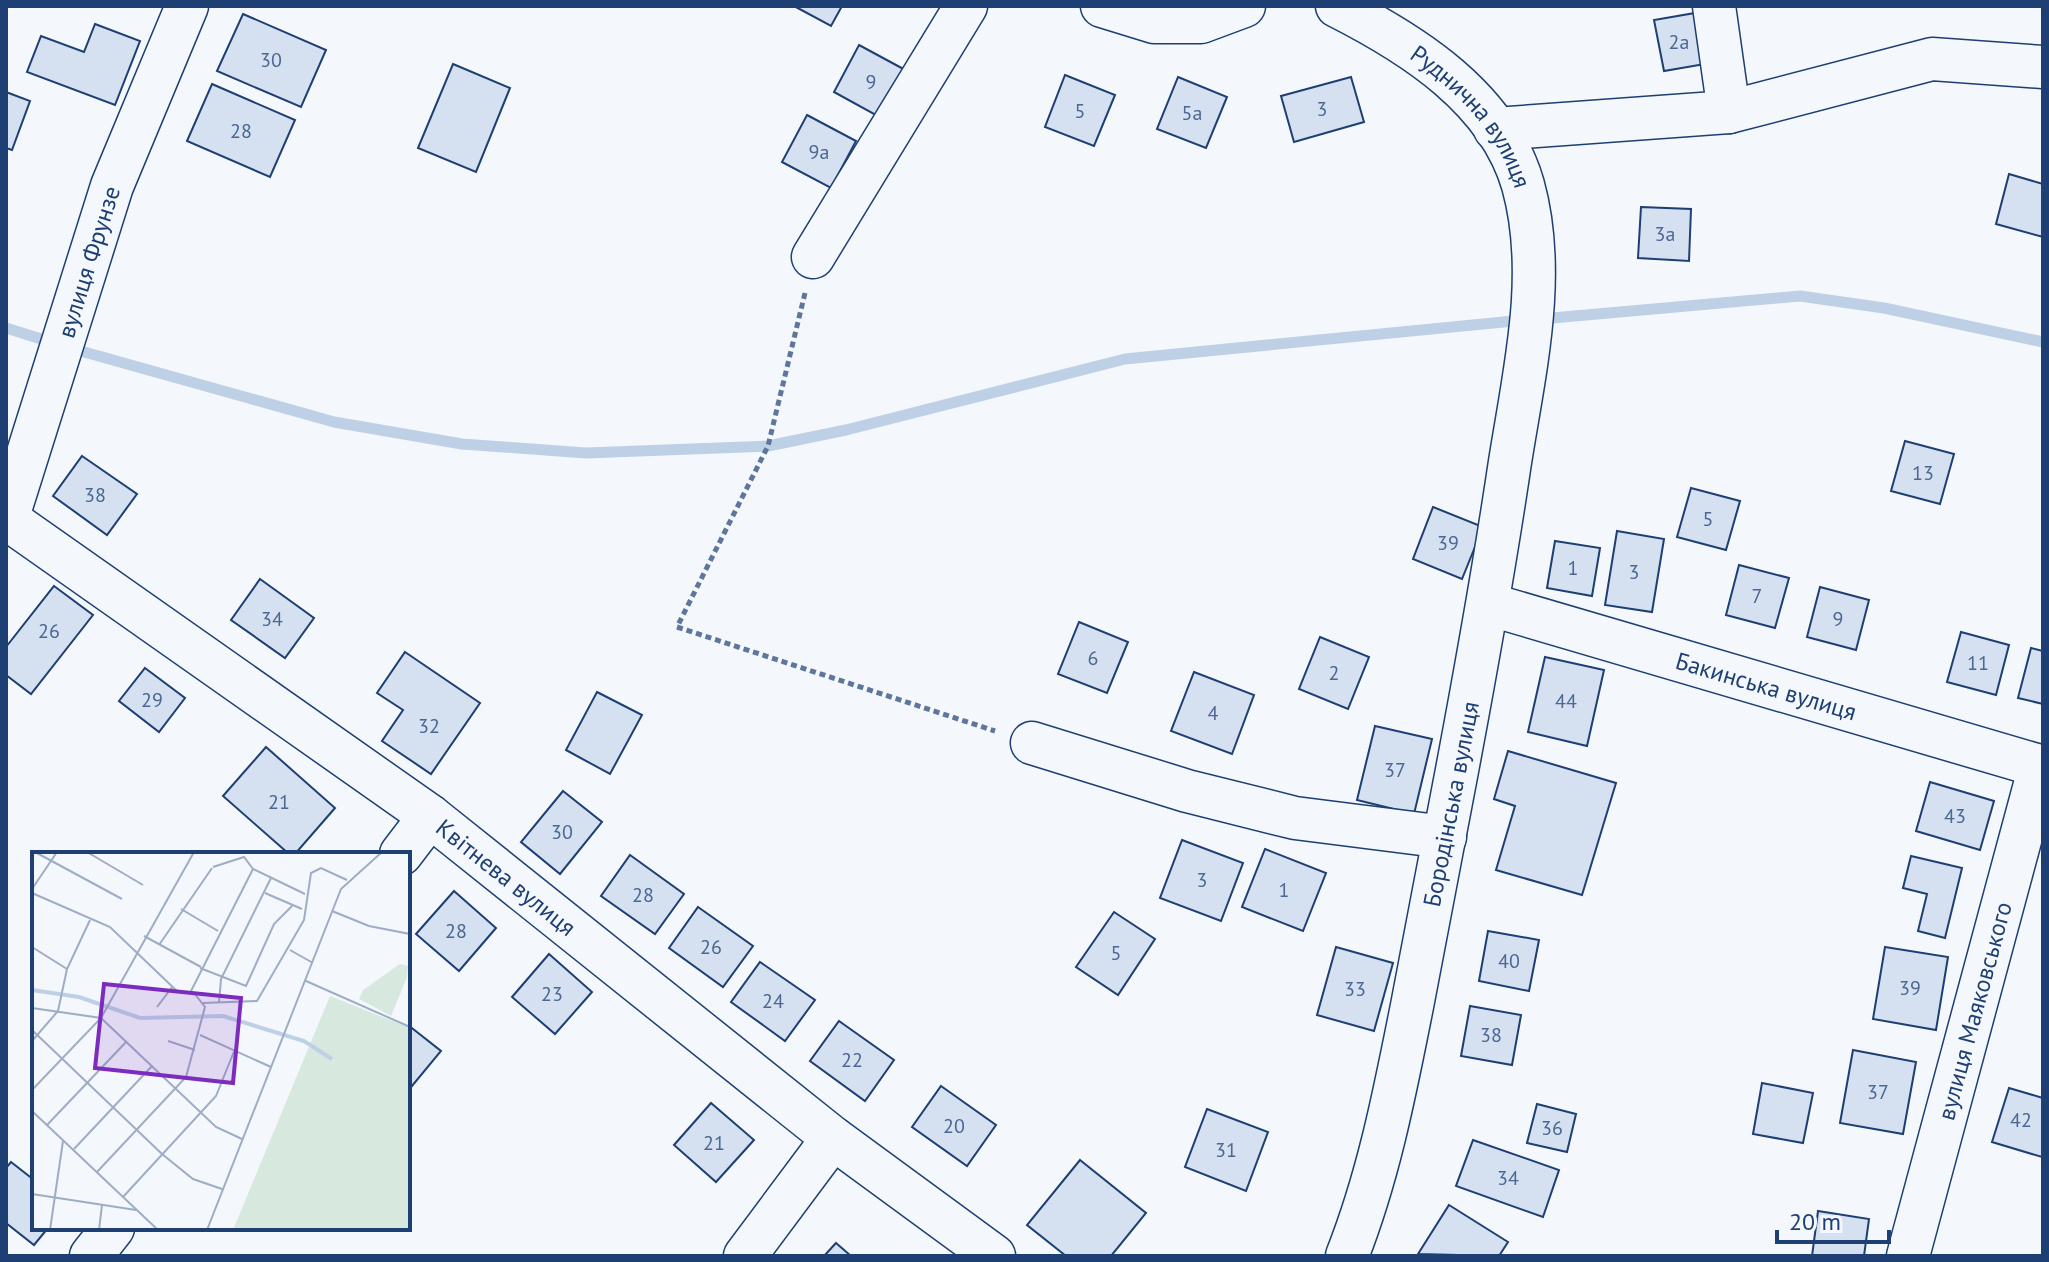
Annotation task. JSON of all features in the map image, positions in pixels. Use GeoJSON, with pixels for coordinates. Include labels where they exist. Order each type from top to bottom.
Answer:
{"type":"FeatureCollection","features":[{"type":"Feature","properties":{"kind":"street","name":"вулиця Фрунзе"},"geometry":{"type":"LineString","coordinates":[[7,520],[112,186],[187,6]]}},
{"type":"Feature","properties":{"kind":"street"},"geometry":{"type":"LineString","coordinates":[[813,257],[966,6]]}},
{"type":"Feature","properties":{"kind":"street"},"geometry":{"type":"LineString","coordinates":[[1102,6],[1154,22],[1201,22],[1244,6]]}},
{"type":"Feature","properties":{"kind":"street","name":"Руднична вулиця"},"geometry":{"type":"LineString","coordinates":[[1337,6],[1395,35],[1452,78],[1495,129],[1522,182],[1534,274],[1529,346]]}},
{"type":"Feature","properties":{"kind":"street"},"geometry":{"type":"LineString","coordinates":[[1714,6],[1729,112]]}},
{"type":"Feature","properties":{"kind":"street"},"geometry":{"type":"LineString","coordinates":[[1495,129],[1729,112],[1932,59],[2043,67]]}},
{"type":"Feature","properties":{"kind":"street","name":"Бородінська вулиця"},"geometry":{"type":"LineString","coordinates":[[1347,1256],[1372,1188],[1392,1107],[1488,604],[1529,346]]}},
{"type":"Feature","properties":{"kind":"street","name":"Квітнева вулиця"},"geometry":{"type":"LineString","coordinates":[[7,520],[430,816],[833,1138],[994,1256]]}},
{"type":"Feature","properties":{"kind":"street","name":"Бакинська вулиця"},"geometry":{"type":"LineString","coordinates":[[1488,604],[2041,766]]}},
{"type":"Feature","properties":{"kind":"street"},"geometry":{"type":"LineString","coordinates":[[1032,743],[1187,791],[1295,818],[1445,837]]}},
{"type":"Feature","properties":{"kind":"street","name":"вулиця Маяковського"},"geometry":{"type":"LineString","coordinates":[[1908,1256],[2041,766]]}},
{"type":"Feature","properties":{"kind":"street"},"geometry":{"type":"LineString","coordinates":[[403,852],[430,816]]}},
{"type":"Feature","properties":{"kind":"street"},"geometry":{"type":"LineString","coordinates":[[745,1256],[833,1138]]}},
{"type":"Feature","properties":{"kind":"street"},"geometry":{"type":"LineString","coordinates":[[91,1256],[111,1230]]}},
{"type":"Feature","properties":{"kind":"path"},"geometry":{"type":"LineString","coordinates":[[813,257],[768,446],[677,627],[1032,743]]}},
{"type":"Feature","properties":{"kind":"building"},"geometry":{"type":"Polygon","coordinates":[[[794,6],[842,6],[831,26],[794,6]]]}},
{"type":"Feature","properties":{"kind":"building"},"geometry":{"type":"Polygon","coordinates":[[[1695,13],[1705,64],[1664,71],[1654,20],[1695,13]]]}},
{"type":"Feature","properties":{"kind":"building"},"geometry":{"type":"Polygon","coordinates":[[[243,14],[326,50],[301,107],[217,71],[243,14]]]}},
{"type":"Feature","properties":{"kind":"building"},"geometry":{"type":"Polygon","coordinates":[[[95,24],[140,41],[115,105],[27,72],[41,36],[84,52],[95,24]]]}},
{"type":"Feature","properties":{"kind":"building"},"geometry":{"type":"Polygon","coordinates":[[[859,45],[909,72],[883,119],[834,92],[859,45]]]}},
{"type":"Feature","properties":{"kind":"building"},"geometry":{"type":"Polygon","coordinates":[[[453,64],[510,88],[476,172],[418,148],[453,64]]]}},
{"type":"Feature","properties":{"kind":"building"},"geometry":{"type":"Polygon","coordinates":[[[1065,75],[1115,95],[1094,146],[1045,127],[1065,75]]]}},
{"type":"Feature","properties":{"kind":"building"},"geometry":{"type":"Polygon","coordinates":[[[1178,77],[1227,97],[1206,148],[1157,129],[1178,77]]]}},
{"type":"Feature","properties":{"kind":"building"},"geometry":{"type":"Polygon","coordinates":[[[1351,77],[1364,122],[1294,142],[1281,96],[1351,77]]]}},
{"type":"Feature","properties":{"kind":"building"},"geometry":{"type":"Polygon","coordinates":[[[212,84],[295,120],[270,177],[187,141],[212,84]]]}},
{"type":"Feature","properties":{"kind":"building"},"geometry":{"type":"Polygon","coordinates":[[[6,92],[30,101],[12,150],[6,148],[6,92]]]}},
{"type":"Feature","properties":{"kind":"building"},"geometry":{"type":"Polygon","coordinates":[[[807,115],[856,141],[831,188],[782,162],[807,115]]]}},
{"type":"Feature","properties":{"kind":"building"},"geometry":{"type":"Polygon","coordinates":[[[2009,174],[2043,184],[2043,237],[1996,224],[2009,174]]]}},
{"type":"Feature","properties":{"kind":"building"},"geometry":{"type":"Polygon","coordinates":[[[1641,207],[1691,209],[1689,261],[1638,258],[1641,207]]]}},
{"type":"Feature","properties":{"kind":"building"},"geometry":{"type":"Polygon","coordinates":[[[1905,441],[1954,454],[1940,504],[1891,491],[1905,441]]]}},
{"type":"Feature","properties":{"kind":"building"},"geometry":{"type":"Polygon","coordinates":[[[82,456],[137,494],[107,535],[53,496],[82,456]]]}},
{"type":"Feature","properties":{"kind":"building"},"geometry":{"type":"Polygon","coordinates":[[[1691,488],[1740,501],[1726,550],[1677,537],[1691,488]]]}},
{"type":"Feature","properties":{"kind":"building"},"geometry":{"type":"Polygon","coordinates":[[[1433,507],[1483,527],[1462,579],[1413,559],[1433,507]]]}},
{"type":"Feature","properties":{"kind":"building"},"geometry":{"type":"Polygon","coordinates":[[[1617,531],[1664,539],[1652,612],[1605,605],[1617,531]]]}},
{"type":"Feature","properties":{"kind":"building"},"geometry":{"type":"Polygon","coordinates":[[[1555,541],[1600,548],[1592,596],[1547,588],[1555,541]]]}},
{"type":"Feature","properties":{"kind":"building"},"geometry":{"type":"Polygon","coordinates":[[[1739,565],[1789,578],[1775,628],[1726,615],[1739,565]]]}},
{"type":"Feature","properties":{"kind":"building"},"geometry":{"type":"Polygon","coordinates":[[[260,579],[314,618],[285,658],[231,620],[260,579]]]}},
{"type":"Feature","properties":{"kind":"building"},"geometry":{"type":"Polygon","coordinates":[[[54,586],[93,615],[31,694],[6,675],[6,647],[54,586]]]}},
{"type":"Feature","properties":{"kind":"building"},"geometry":{"type":"Polygon","coordinates":[[[1820,587],[1869,600],[1856,650],[1807,637],[1820,587]]]}},
{"type":"Feature","properties":{"kind":"building"},"geometry":{"type":"Polygon","coordinates":[[[1079,622],[1128,642],[1107,693],[1058,674],[1079,622]]]}},
{"type":"Feature","properties":{"kind":"building"},"geometry":{"type":"Polygon","coordinates":[[[1961,632],[2009,645],[1996,695],[1947,682],[1961,632]]]}},
{"type":"Feature","properties":{"kind":"building"},"geometry":{"type":"Polygon","coordinates":[[[1320,637],[1369,657],[1348,709],[1299,689],[1320,637]]]}},
{"type":"Feature","properties":{"kind":"building"},"geometry":{"type":"Polygon","coordinates":[[[2031,648],[2043,651],[2043,704],[2018,698],[2031,648]]]}},
{"type":"Feature","properties":{"kind":"building"},"geometry":{"type":"Polygon","coordinates":[[[405,652],[480,703],[431,774],[382,741],[403,710],[377,693],[405,652]]]}},
{"type":"Feature","properties":{"kind":"building"},"geometry":{"type":"Polygon","coordinates":[[[1545,657],[1604,670],[1587,746],[1528,732],[1545,657]]]}},
{"type":"Feature","properties":{"kind":"building"},"geometry":{"type":"Polygon","coordinates":[[[145,668],[185,698],[159,732],[119,701],[145,668]]]}},
{"type":"Feature","properties":{"kind":"building"},"geometry":{"type":"Polygon","coordinates":[[[1194,672],[1254,695],[1232,754],[1171,731],[1194,672]]]}},
{"type":"Feature","properties":{"kind":"building"},"geometry":{"type":"Polygon","coordinates":[[[597,692],[642,715],[610,774],[566,750],[597,692]]]}},
{"type":"Feature","properties":{"kind":"building"},"geometry":{"type":"Polygon","coordinates":[[[1375,726],[1432,739],[1414,814],[1357,800],[1375,726]]]}},
{"type":"Feature","properties":{"kind":"building"},"geometry":{"type":"Polygon","coordinates":[[[266,747],[335,808],[297,852],[287,852],[223,796],[266,747]]]}},
{"type":"Feature","properties":{"kind":"building"},"geometry":{"type":"Polygon","coordinates":[[[1508,751],[1616,783],[1582,895],[1496,870],[1515,806],[1494,799],[1508,751]]]}},
{"type":"Feature","properties":{"kind":"building"},"geometry":{"type":"Polygon","coordinates":[[[1930,782],[1994,801],[1980,850],[1916,831],[1930,782]]]}},
{"type":"Feature","properties":{"kind":"building"},"geometry":{"type":"Polygon","coordinates":[[[563,791],[602,822],[560,874],[521,842],[563,791]]]}},
{"type":"Feature","properties":{"kind":"building"},"geometry":{"type":"Polygon","coordinates":[[[1182,840],[1243,863],[1221,921],[1160,898],[1182,840]]]}},
{"type":"Feature","properties":{"kind":"building"},"geometry":{"type":"Polygon","coordinates":[[[1265,849],[1326,873],[1303,931],[1242,907],[1265,849]]]}},
{"type":"Feature","properties":{"kind":"building"},"geometry":{"type":"Polygon","coordinates":[[[630,855],[684,894],[655,934],[601,896],[630,855]]]}},
{"type":"Feature","properties":{"kind":"building"},"geometry":{"type":"Polygon","coordinates":[[[1911,856],[1962,868],[1945,938],[1918,931],[1927,894],[1903,888],[1911,856]]]}},
{"type":"Feature","properties":{"kind":"building"},"geometry":{"type":"Polygon","coordinates":[[[454,891],[496,928],[459,971],[416,934],[454,891]]]}},
{"type":"Feature","properties":{"kind":"building"},"geometry":{"type":"Polygon","coordinates":[[[698,907],[753,946],[723,987],[669,948],[698,907]]]}},
{"type":"Feature","properties":{"kind":"building"},"geometry":{"type":"Polygon","coordinates":[[[1114,912],[1155,939],[1118,995],[1076,967],[1114,912]]]}},
{"type":"Feature","properties":{"kind":"building"},"geometry":{"type":"Polygon","coordinates":[[[1488,931],[1539,940],[1529,991],[1479,981],[1488,931]]]}},
{"type":"Feature","properties":{"kind":"building"},"geometry":{"type":"Polygon","coordinates":[[[1336,947],[1393,963],[1374,1031],[1317,1015],[1336,947]]]}},
{"type":"Feature","properties":{"kind":"building"},"geometry":{"type":"Polygon","coordinates":[[[1885,947],[1948,957],[1936,1030],[1873,1019],[1885,947]]]}},
{"type":"Feature","properties":{"kind":"building"},"geometry":{"type":"Polygon","coordinates":[[[549,954],[592,992],[555,1034],[512,997],[549,954]]]}},
{"type":"Feature","properties":{"kind":"building"},"geometry":{"type":"Polygon","coordinates":[[[760,962],[815,1000],[785,1041],[731,1002],[760,962]]]}},
{"type":"Feature","properties":{"kind":"building"},"geometry":{"type":"Polygon","coordinates":[[[1470,1006],[1521,1015],[1512,1065],[1461,1056],[1470,1006]]]}},
{"type":"Feature","properties":{"kind":"building"},"geometry":{"type":"Polygon","coordinates":[[[839,1021],[894,1060],[865,1101],[810,1061],[839,1021]]]}},
{"type":"Feature","properties":{"kind":"building"},"geometry":{"type":"Polygon","coordinates":[[[410,1027],[441,1051],[412,1086],[410,1084],[410,1027]]]}},
{"type":"Feature","properties":{"kind":"building"},"geometry":{"type":"Polygon","coordinates":[[[1853,1050],[1916,1062],[1903,1134],[1840,1123],[1853,1050]]]}},
{"type":"Feature","properties":{"kind":"building"},"geometry":{"type":"Polygon","coordinates":[[[1762,1083],[1813,1093],[1803,1143],[1753,1134],[1762,1083]]]}},
{"type":"Feature","properties":{"kind":"building"},"geometry":{"type":"Polygon","coordinates":[[[941,1086],[996,1125],[967,1166],[912,1127],[941,1086]]]}},
{"type":"Feature","properties":{"kind":"building"},"geometry":{"type":"Polygon","coordinates":[[[2009,1088],[2043,1098],[2042,1157],[1992,1142],[2009,1088]]]}},
{"type":"Feature","properties":{"kind":"building"},"geometry":{"type":"Polygon","coordinates":[[[711,1103],[754,1140],[716,1182],[674,1145],[711,1103]]]}},
{"type":"Feature","properties":{"kind":"building"},"geometry":{"type":"Polygon","coordinates":[[[1537,1104],[1576,1114],[1567,1152],[1527,1143],[1537,1104]]]}},
{"type":"Feature","properties":{"kind":"building"},"geometry":{"type":"Polygon","coordinates":[[[1207,1109],[1268,1132],[1246,1191],[1185,1167],[1207,1109]]]}},
{"type":"Feature","properties":{"kind":"building"},"geometry":{"type":"Polygon","coordinates":[[[1473,1140],[1559,1170],[1543,1217],[1456,1186],[1473,1140]]]}},
{"type":"Feature","properties":{"kind":"building"},"geometry":{"type":"Polygon","coordinates":[[[1080,1160],[1146,1213],[1111,1256],[1066,1256],[1027,1225],[1080,1160]]]}},
{"type":"Feature","properties":{"kind":"building"},"geometry":{"type":"Polygon","coordinates":[[[11,1162],[32,1178],[32,1230],[46,1230],[34,1245],[6,1223],[6,1168],[11,1162]]]}},
{"type":"Feature","properties":{"kind":"building"},"geometry":{"type":"Polygon","coordinates":[[[1449,1205],[1508,1242],[1499,1256],[1418,1254],[1449,1205]]]}},
{"type":"Feature","properties":{"kind":"building"},"geometry":{"type":"Polygon","coordinates":[[[1818,1211],[1869,1219],[1864,1256],[1812,1256],[1818,1211]]]}},
{"type":"Feature","properties":{"kind":"building"},"geometry":{"type":"Polygon","coordinates":[[[836,1243],[851,1256],[824,1256],[836,1243]]]}},
{"type":"Feature","properties":{"kind":"waterway"},"geometry":{"type":"LineString","coordinates":[[1541,319],[1800,296],[1884,308],[2043,342]]}},
{"type":"Feature","properties":{"kind":"waterway"},"geometry":{"type":"LineString","coordinates":[[70,348],[334,422],[462,444],[586,453],[768,446],[846,430],[1125,359],[1524,320]]}},
{"type":"Feature","properties":{"kind":"waterway"},"geometry":{"type":"LineString","coordinates":[[6,328],[54,343]]}}]}
